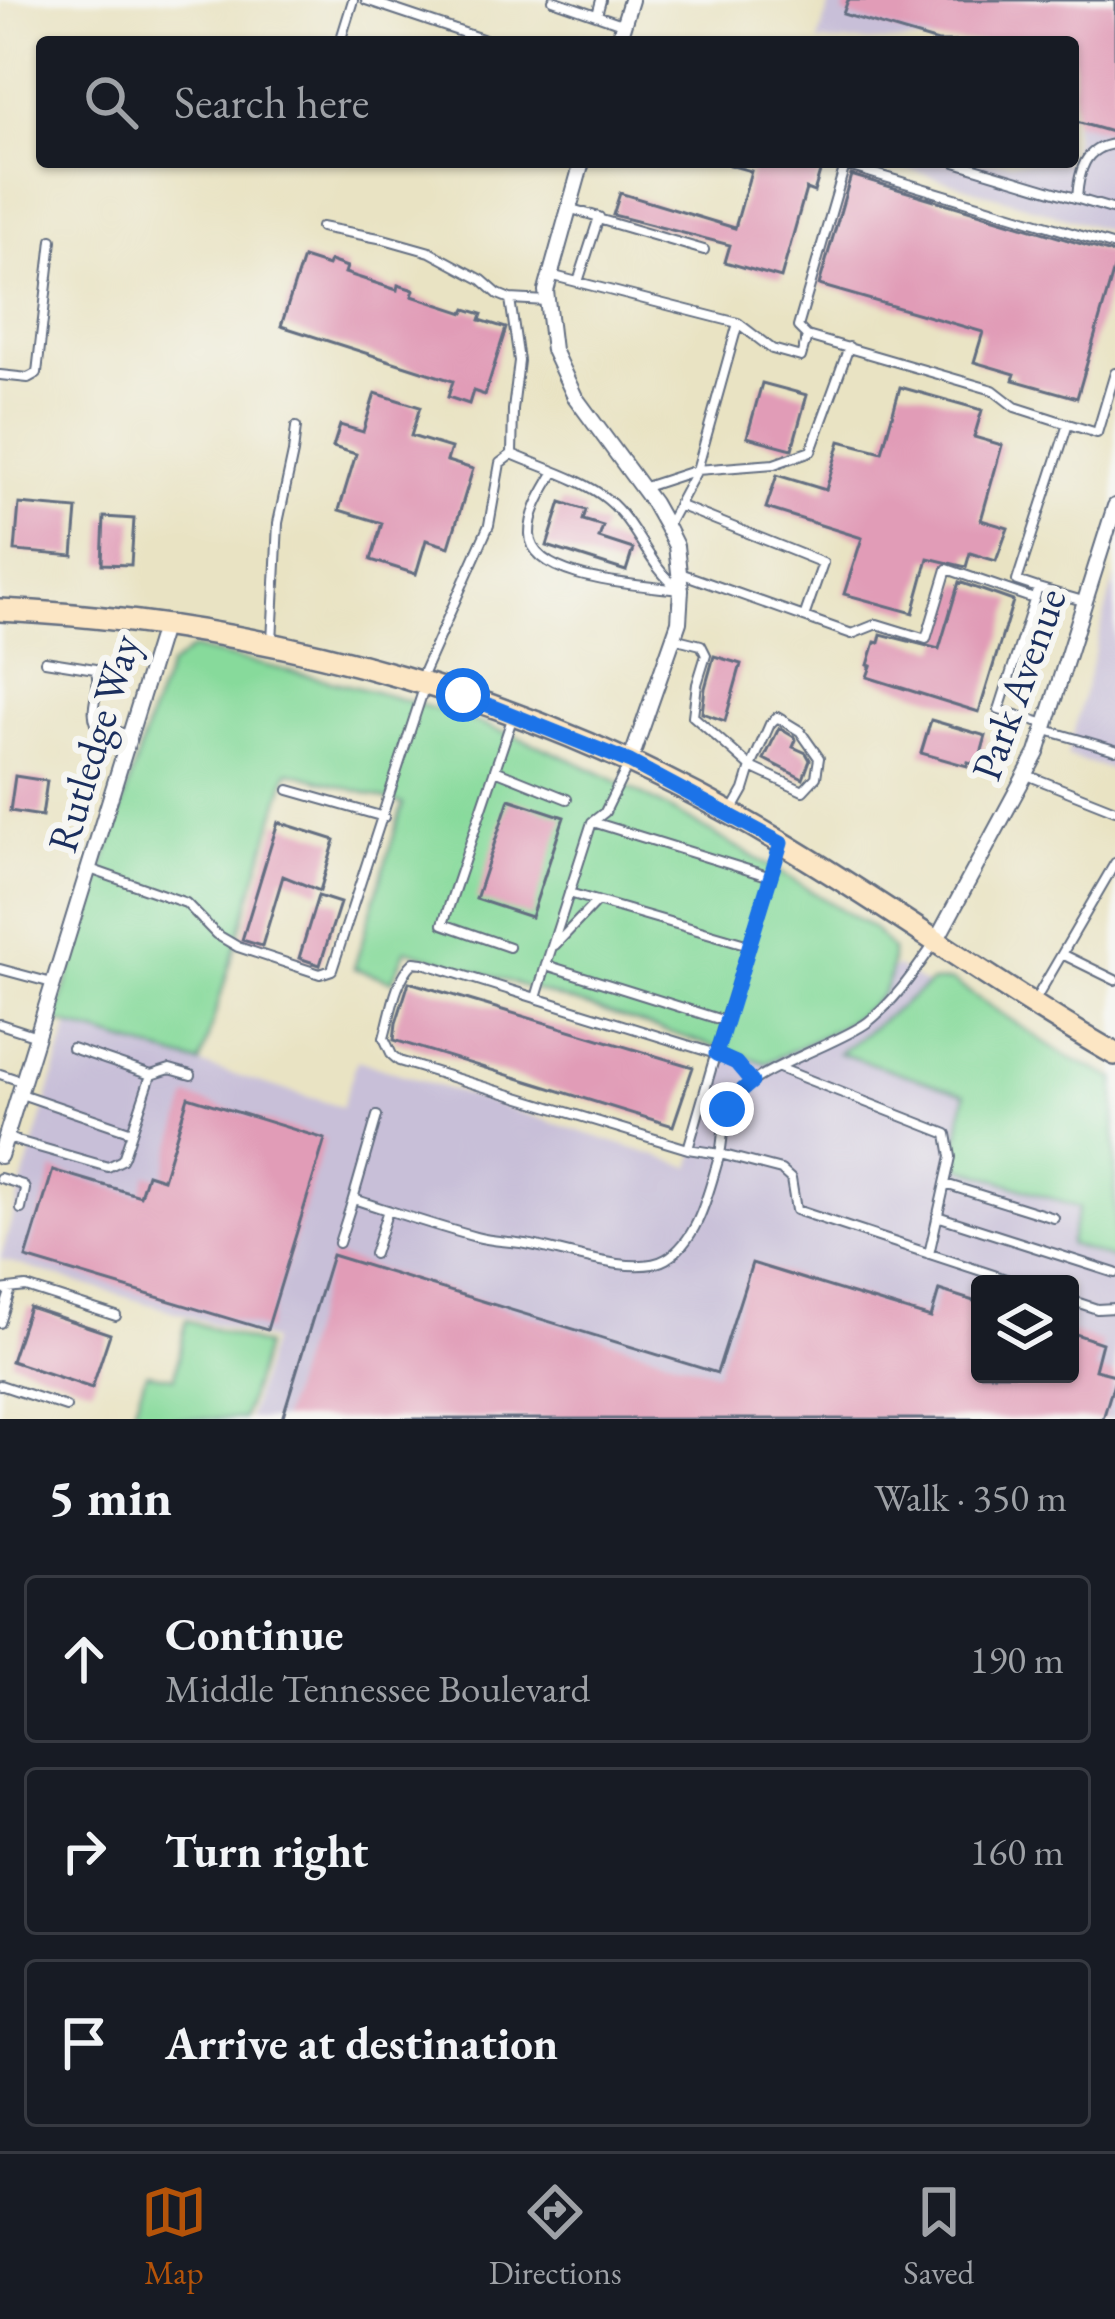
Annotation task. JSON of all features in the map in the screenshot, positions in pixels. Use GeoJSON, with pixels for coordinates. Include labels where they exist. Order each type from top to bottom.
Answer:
{"type":"FeatureCollection","features":[{"type":"Feature","properties":{"kind":"main road"},"geometry":{"type":"LineString","coordinates":[[0,610],[164,624],[272,644],[422,683],[514,714],[630,762],[730,814],[1115,1054]]}},
{"type":"Feature","properties":{"kind":"street"},"geometry":{"type":"LineString","coordinates":[[620,36],[631,0]]}},
{"type":"Feature","properties":{"kind":"street"},"geometry":{"type":"LineString","coordinates":[[580,168],[546,291],[554,350],[575,397],[666,526],[676,546],[679,572],[679,622],[630,762]]}},
{"type":"Feature","properties":{"kind":"street","name":"Park Avenue"},"geometry":{"type":"LineString","coordinates":[[935,943],[1037,753],[1115,506]]}},
{"type":"Feature","properties":{"kind":"street","name":"Rutledge Way"},"geometry":{"type":"LineString","coordinates":[[0,1156],[164,624]]}},
{"type":"Feature","properties":{"kind":"lane"},"geometry":{"type":"LineString","coordinates":[[342,36],[353,0]]}},
{"type":"Feature","properties":{"kind":"lane"},"geometry":{"type":"LineString","coordinates":[[366,0],[472,36]]}},
{"type":"Feature","properties":{"kind":"lane"},"geometry":{"type":"LineString","coordinates":[[553,0],[624,24]]}},
{"type":"Feature","properties":{"kind":"lane"},"geometry":{"type":"LineString","coordinates":[[597,15],[601,0]]}},
{"type":"Feature","properties":{"kind":"lane"},"geometry":{"type":"LineString","coordinates":[[1077,198],[1079,172],[1090,154],[1115,144]]}},
{"type":"Feature","properties":{"kind":"lane"},"geometry":{"type":"LineString","coordinates":[[844,168],[798,327],[807,336],[994,391],[1015,407],[1097,434],[1115,373]]}},
{"type":"Feature","properties":{"kind":"lane"},"geometry":{"type":"LineString","coordinates":[[855,168],[1115,247]]}},
{"type":"Feature","properties":{"kind":"lane"},"geometry":{"type":"LineString","coordinates":[[986,168],[1115,209]]}},
{"type":"Feature","properties":{"kind":"lane"},"geometry":{"type":"LineString","coordinates":[[568,208],[704,250]]}},
{"type":"Feature","properties":{"kind":"lane"},"geometry":{"type":"LineString","coordinates":[[578,282],[598,219]]}},
{"type":"Feature","properties":{"kind":"lane"},"geometry":{"type":"LineString","coordinates":[[321,227],[430,252],[510,299],[548,301]]}},
{"type":"Feature","properties":{"kind":"lane"},"geometry":{"type":"LineString","coordinates":[[0,375],[28,378],[38,373],[52,240]]}},
{"type":"Feature","properties":{"kind":"lane"},"geometry":{"type":"LineString","coordinates":[[550,275],[738,323],[772,349],[802,357],[807,336]]}},
{"type":"Feature","properties":{"kind":"lane"},"geometry":{"type":"LineString","coordinates":[[510,299],[519,361],[512,454]]}},
{"type":"Feature","properties":{"kind":"lane"},"geometry":{"type":"LineString","coordinates":[[666,526],[697,470],[738,323]]}},
{"type":"Feature","properties":{"kind":"lane"},"geometry":{"type":"LineString","coordinates":[[642,488],[697,470],[774,464],[812,451],[849,347]]}},
{"type":"Feature","properties":{"kind":"lane"},"geometry":{"type":"LineString","coordinates":[[1068,424],[1017,581],[1085,601]]}},
{"type":"Feature","properties":{"kind":"lane"},"geometry":{"type":"LineString","coordinates":[[272,644],[278,523],[296,427]]}},
{"type":"Feature","properties":{"kind":"lane"},"geometry":{"type":"LineString","coordinates":[[512,454],[607,499],[662,577],[680,590]]}},
{"type":"Feature","properties":{"kind":"lane"},"geometry":{"type":"LineString","coordinates":[[88,869],[187,903],[216,934],[238,947],[320,974],[332,970],[384,818],[422,683],[489,525],[500,463],[512,454]]}},
{"type":"Feature","properties":{"kind":"lane"},"geometry":{"type":"LineString","coordinates":[[555,472],[535,506],[530,538],[537,554],[556,568],[586,576],[680,590]]}},
{"type":"Feature","properties":{"kind":"lane"},"geometry":{"type":"LineString","coordinates":[[678,505],[823,563],[804,617]]}},
{"type":"Feature","properties":{"kind":"lane"},"geometry":{"type":"LineString","coordinates":[[679,572],[852,634],[877,624],[926,639],[947,569],[1034,599]]}},
{"type":"Feature","properties":{"kind":"lane"},"geometry":{"type":"LineString","coordinates":[[1038,588],[999,710],[1115,750]]}},
{"type":"Feature","properties":{"kind":"lane"},"geometry":{"type":"LineString","coordinates":[[673,638],[701,645],[706,655],[693,716],[751,767],[802,791],[816,777],[819,758],[800,731],[777,717],[770,724],[751,767],[744,790],[730,814]]}},
{"type":"Feature","properties":{"kind":"lane"},"geometry":{"type":"LineString","coordinates":[[45,661],[95,669],[100,681],[92,716],[96,724],[130,735]]}},
{"type":"Feature","properties":{"kind":"lane"},"geometry":{"type":"LineString","coordinates":[[509,946],[443,924],[514,714]]}},
{"type":"Feature","properties":{"kind":"lane"},"geometry":{"type":"LineString","coordinates":[[536,998],[592,822],[605,812],[630,762]]}},
{"type":"Feature","properties":{"kind":"lane"},"geometry":{"type":"LineString","coordinates":[[495,770],[567,799]]}},
{"type":"Feature","properties":{"kind":"lane"},"geometry":{"type":"LineString","coordinates":[[1025,775],[1115,810]]}},
{"type":"Feature","properties":{"kind":"lane"},"geometry":{"type":"LineString","coordinates":[[289,790],[384,818]]}},
{"type":"Feature","properties":{"kind":"lane"},"geometry":{"type":"LineString","coordinates":[[592,822],[771,877]]}},
{"type":"Feature","properties":{"kind":"lane"},"geometry":{"type":"LineString","coordinates":[[688,1149],[781,843]]}},
{"type":"Feature","properties":{"kind":"lane"},"geometry":{"type":"LineString","coordinates":[[1032,1006],[1115,863]]}},
{"type":"Feature","properties":{"kind":"lane"},"geometry":{"type":"LineString","coordinates":[[569,892],[749,945]]}},
{"type":"Feature","properties":{"kind":"lane"},"geometry":{"type":"LineString","coordinates":[[550,950],[597,901]]}},
{"type":"Feature","properties":{"kind":"lane"},"geometry":{"type":"LineString","coordinates":[[352,1199],[482,1239],[616,1263],[645,1265],[667,1259],[689,1236],[702,1210],[721,1154],[727,1109],[735,1096],[752,1082],[869,1021],[935,943]]}},
{"type":"Feature","properties":{"kind":"lane"},"geometry":{"type":"LineString","coordinates":[[1062,954],[1115,980]]}},
{"type":"Feature","properties":{"kind":"lane"},"geometry":{"type":"LineString","coordinates":[[752,1082],[736,1063],[716,1054],[414,962],[402,976],[384,1038],[400,1061],[688,1149],[781,1170],[791,1179],[796,1210],[993,1275]]}},
{"type":"Feature","properties":{"kind":"lane"},"geometry":{"type":"LineString","coordinates":[[546,965],[725,1021]]}},
{"type":"Feature","properties":{"kind":"lane"},"geometry":{"type":"LineString","coordinates":[[0,969],[53,983]]}},
{"type":"Feature","properties":{"kind":"lane"},"geometry":{"type":"LineString","coordinates":[[0,1024],[37,1036]]}},
{"type":"Feature","properties":{"kind":"lane"},"geometry":{"type":"LineString","coordinates":[[72,1048],[151,1075],[170,1069],[191,1075]]}},
{"type":"Feature","properties":{"kind":"lane"},"geometry":{"type":"LineString","coordinates":[[779,1067],[947,1134],[951,1157],[929,1254]]}},
{"type":"Feature","properties":{"kind":"lane"},"geometry":{"type":"LineString","coordinates":[[0,1074],[132,1132]]}},
{"type":"Feature","properties":{"kind":"lane"},"geometry":{"type":"LineString","coordinates":[[6,1137],[108,1167],[122,1160],[151,1075]]}},
{"type":"Feature","properties":{"kind":"lane"},"geometry":{"type":"LineString","coordinates":[[339,1243],[377,1116]]}},
{"type":"Feature","properties":{"kind":"lane"},"geometry":{"type":"LineString","coordinates":[[0,1178],[23,1185],[21,1209]]}},
{"type":"Feature","properties":{"kind":"lane"},"geometry":{"type":"LineString","coordinates":[[945,1184],[1054,1218]]}},
{"type":"Feature","properties":{"kind":"lane"},"geometry":{"type":"LineString","coordinates":[[374,1254],[388,1210]]}},
{"type":"Feature","properties":{"kind":"lane"},"geometry":{"type":"LineString","coordinates":[[938,1216],[1115,1273]]}},
{"type":"Feature","properties":{"kind":"lane"},"geometry":{"type":"LineString","coordinates":[[0,1290],[26,1288],[116,1316]]}},
{"type":"Feature","properties":{"kind":"lane"},"geometry":{"type":"LineString","coordinates":[[0,1323],[11,1289]]}},
{"type":"Feature","properties":{"kind":"lane"},"geometry":{"type":"LineString","coordinates":[[1079,1303],[1115,1309]]}},
{"type":"Feature","properties":{"kind":"lane"},"geometry":{"type":"LineString","coordinates":[[0,1385],[67,1407]]}},
{"type":"Feature","properties":{"kind":"shaded area"},"geometry":{"type":"Polygon","coordinates":[[[831,0],[1115,0],[1115,233],[904,168],[1079,168],[1079,36],[820,36],[831,0]]]}},
{"type":"Feature","properties":{"kind":"shaded area"},"geometry":{"type":"Polygon","coordinates":[[[1115,576],[1115,771],[1067,756],[1115,576]]]}},
{"type":"Feature","properties":{"kind":"shaded area"},"geometry":{"type":"Polygon","coordinates":[[[897,967],[1115,1097],[1115,1419],[248,1419],[271,1341],[0,1259],[69,1025],[342,1107],[357,1060],[691,1167],[727,1060],[897,967]]]}},
{"type":"Feature","properties":{"kind":"green space"},"geometry":{"type":"Polygon","coordinates":[[[192,649],[439,710],[519,738],[611,779],[874,929],[892,949],[884,990],[845,1024],[766,1063],[406,949],[392,981],[354,968],[403,804],[288,771],[200,1064],[55,1021],[151,714],[169,667],[192,649]]]}},
{"type":"Feature","properties":{"kind":"green space"},"geometry":{"type":"Polygon","coordinates":[[[952,981],[1064,1055],[1115,1079],[1115,1260],[1069,1244],[1079,1208],[954,1165],[965,1094],[839,1053],[932,982],[952,981]]]}},
{"type":"Feature","properties":{"kind":"green space"},"geometry":{"type":"Polygon","coordinates":[[[186,1320],[265,1346],[243,1419],[131,1419],[146,1373],[175,1377],[186,1320]]]}},
{"type":"Feature","properties":{"kind":"building"},"geometry":{"type":"Polygon","coordinates":[[[848,0],[1115,0],[1115,133],[1079,123],[1079,36],[918,36],[843,14],[848,0]]]}},
{"type":"Feature","properties":{"kind":"building"},"geometry":{"type":"Polygon","coordinates":[[[740,168],[821,168],[814,192],[806,189],[781,278],[725,262],[730,245],[613,215],[620,193],[735,228],[751,171],[740,168]]]}},
{"type":"Feature","properties":{"kind":"building"},"geometry":{"type":"Polygon","coordinates":[[[851,175],[1115,254],[1077,398],[1013,380],[1015,374],[974,362],[983,332],[819,285],[851,175]]]}},
{"type":"Feature","properties":{"kind":"building"},"geometry":{"type":"Polygon","coordinates":[[[303,258],[328,266],[330,261],[347,267],[345,273],[397,290],[398,285],[414,290],[412,296],[482,314],[480,320],[506,328],[485,395],[473,391],[469,404],[448,397],[453,381],[281,326],[303,258]]]}},
{"type":"Feature","properties":{"kind":"building"},"geometry":{"type":"Polygon","coordinates":[[[762,383],[807,395],[792,449],[747,437],[762,383]]]}},
{"type":"Feature","properties":{"kind":"building"},"geometry":{"type":"Polygon","coordinates":[[[900,387],[982,410],[974,437],[1002,445],[981,520],[1008,528],[996,561],[970,553],[966,567],[928,558],[913,613],[844,594],[862,538],[766,508],[777,475],[826,490],[840,441],[882,452],[900,387]]]}},
{"type":"Feature","properties":{"kind":"building"},"geometry":{"type":"Polygon","coordinates":[[[375,393],[420,407],[411,436],[451,448],[447,461],[473,469],[449,547],[426,540],[416,574],[371,560],[382,523],[339,510],[356,454],[333,447],[340,425],[363,432],[375,393]]]}},
{"type":"Feature","properties":{"kind":"building"},"geometry":{"type":"Polygon","coordinates":[[[561,502],[586,510],[583,520],[603,526],[599,538],[633,549],[626,571],[547,546],[561,502]]]}},
{"type":"Feature","properties":{"kind":"building"},"geometry":{"type":"Polygon","coordinates":[[[19,504],[77,509],[73,556],[15,551],[19,504]]]}},
{"type":"Feature","properties":{"kind":"building"},"geometry":{"type":"Polygon","coordinates":[[[104,517],[134,519],[131,565],[102,564],[104,517]]]}},
{"type":"Feature","properties":{"kind":"building"},"geometry":{"type":"Polygon","coordinates":[[[959,582],[1013,601],[979,712],[867,677],[881,634],[939,649],[959,582]]]}},
{"type":"Feature","properties":{"kind":"building"},"geometry":{"type":"Polygon","coordinates":[[[714,656],[741,664],[725,721],[702,713],[714,656]]]}},
{"type":"Feature","properties":{"kind":"building"},"geometry":{"type":"Polygon","coordinates":[[[931,720],[986,736],[978,765],[921,753],[931,720]]]}},
{"type":"Feature","properties":{"kind":"building"},"geometry":{"type":"Polygon","coordinates":[[[779,728],[794,737],[793,747],[810,760],[803,779],[764,759],[779,728]]]}},
{"type":"Feature","properties":{"kind":"building"},"geometry":{"type":"Polygon","coordinates":[[[15,776],[47,781],[42,816],[10,811],[15,776]]]}},
{"type":"Feature","properties":{"kind":"building"},"geometry":{"type":"Polygon","coordinates":[[[509,799],[564,817],[531,917],[476,899],[509,799]]]}},
{"type":"Feature","properties":{"kind":"building"},"geometry":{"type":"Polygon","coordinates":[[[278,822],[335,840],[320,891],[283,876],[262,946],[242,940],[278,822]]]}},
{"type":"Feature","properties":{"kind":"building"},"geometry":{"type":"Polygon","coordinates":[[[318,896],[340,903],[320,965],[299,958],[318,896]]]}},
{"type":"Feature","properties":{"kind":"building"},"geometry":{"type":"Polygon","coordinates":[[[409,982],[693,1067],[673,1126],[394,1040],[409,982]]]}},
{"type":"Feature","properties":{"kind":"building"},"geometry":{"type":"Polygon","coordinates":[[[188,1097],[325,1139],[267,1330],[26,1258],[53,1170],[140,1196],[147,1174],[163,1179],[188,1097]]]}},
{"type":"Feature","properties":{"kind":"building"},"geometry":{"type":"Polygon","coordinates":[[[332,1255],[717,1373],[752,1263],[931,1318],[939,1290],[971,1300],[971,1383],[1079,1383],[1079,1335],[1102,1343],[1095,1370],[1115,1375],[1103,1419],[282,1419],[332,1255]]]}},
{"type":"Feature","properties":{"kind":"building"},"geometry":{"type":"Polygon","coordinates":[[[29,1307],[110,1334],[92,1388],[11,1361],[29,1307]]]}},
{"type":"Feature","properties":{"kind":"route"},"geometry":{"type":"LineString","coordinates":[[463,695],[630,762],[781,843],[716,1054],[736,1063],[752,1082],[727,1109]]}}]}
